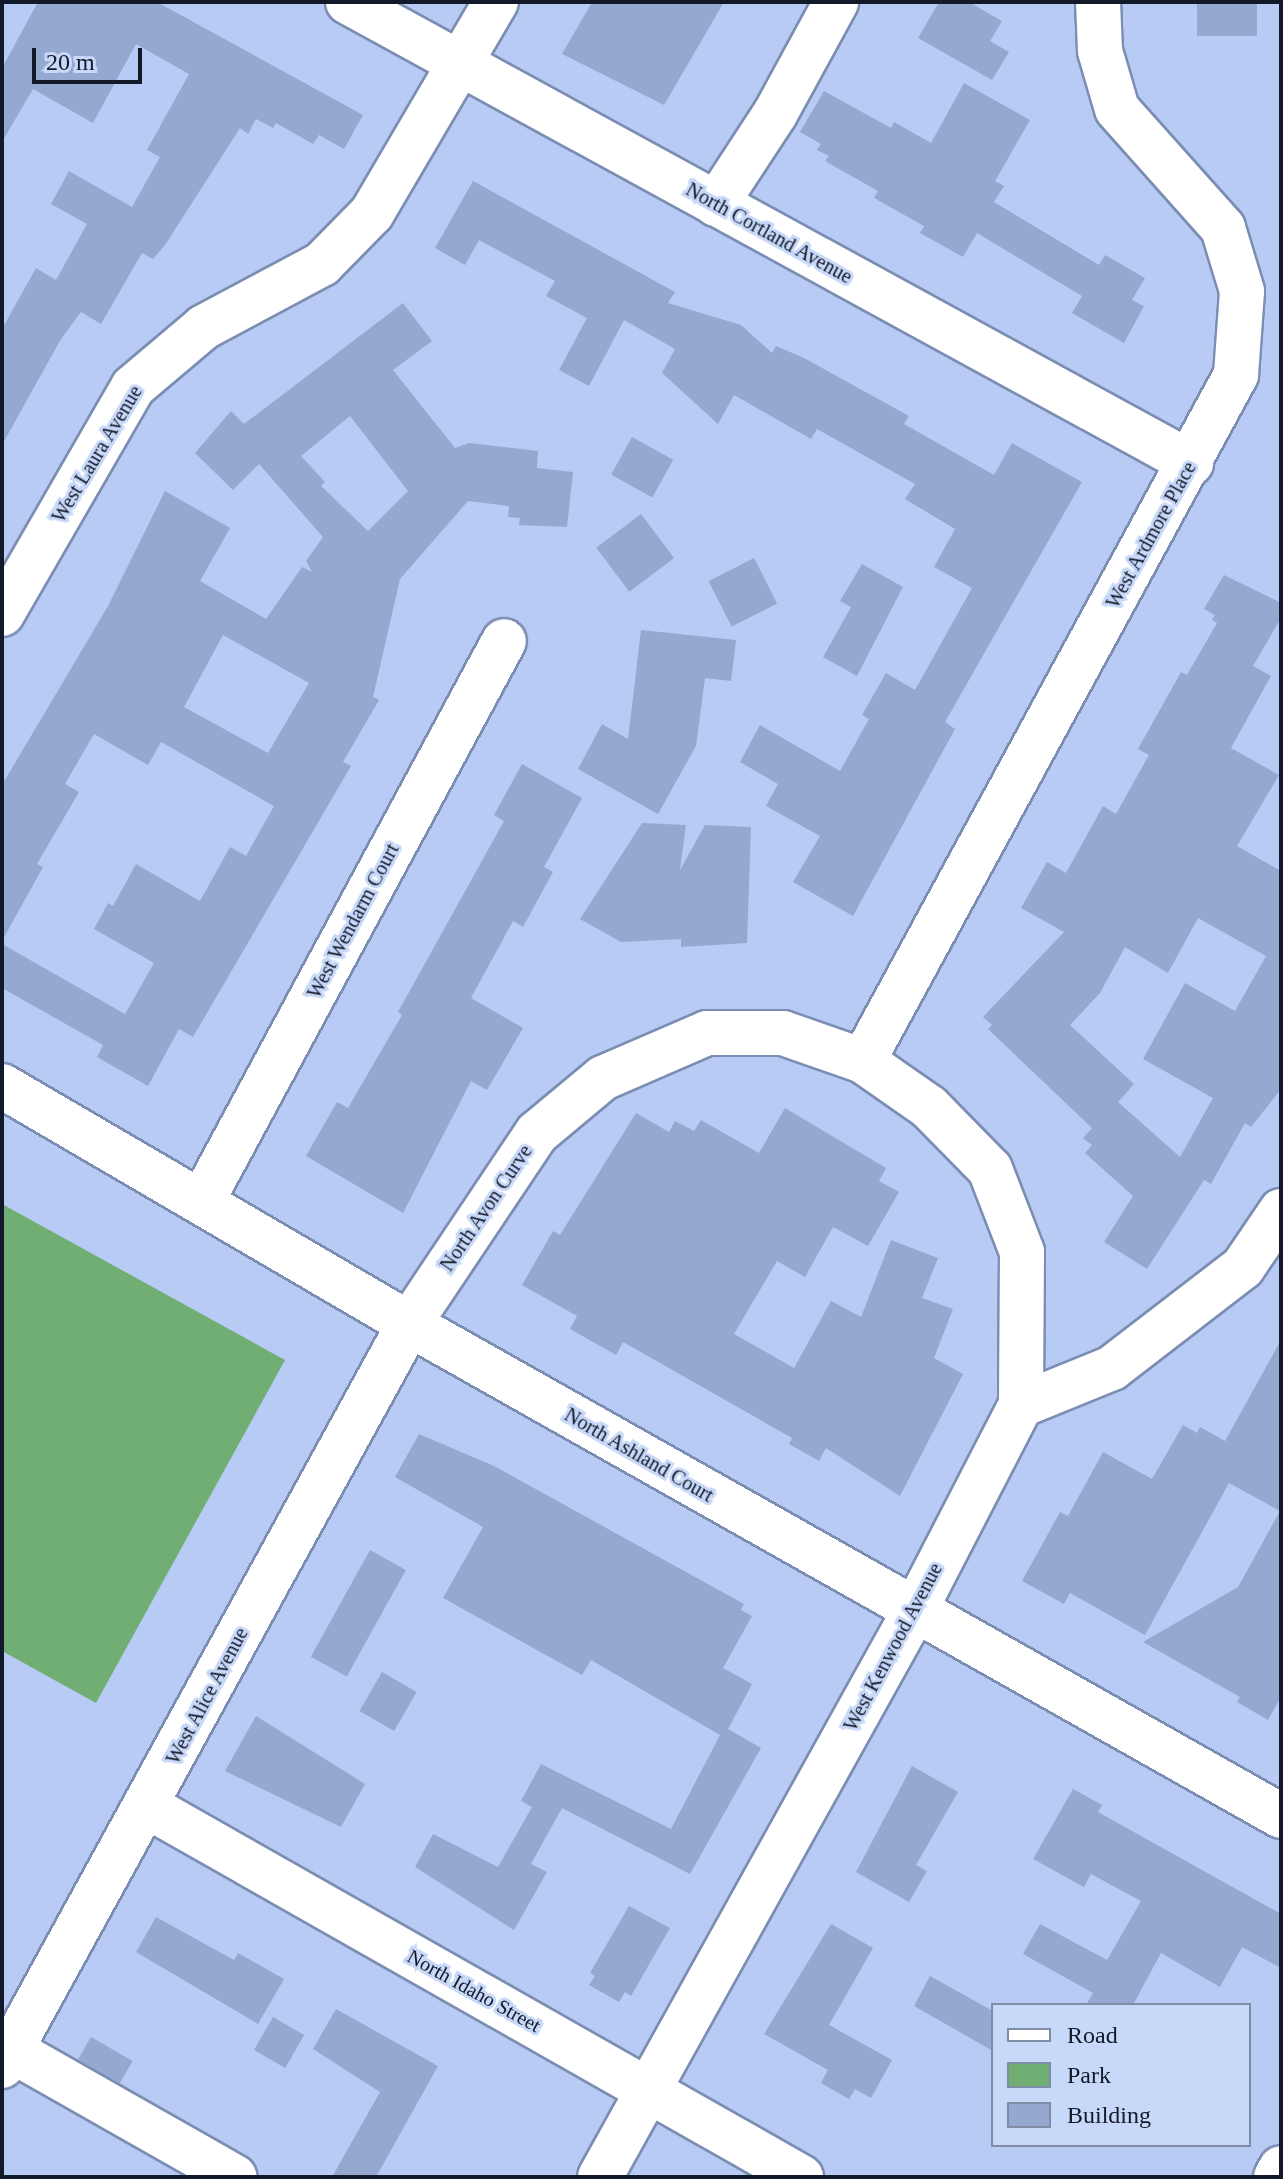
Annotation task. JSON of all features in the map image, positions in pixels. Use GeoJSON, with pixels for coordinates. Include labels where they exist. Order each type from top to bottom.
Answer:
{"type":"FeatureCollection","features":[{"type":"Feature","properties":{"kind":"street","name":"North Cortland Avenue"},"geometry":{"type":"LineString","coordinates":[[348,2],[1191,463]]}},
{"type":"Feature","properties":{"kind":"street","name":"West Laura Avenue"},"geometry":{"type":"LineString","coordinates":[[2,614],[133,387],[204,327],[322,264],[372,213],[496,2]]}},
{"type":"Feature","properties":{"kind":"street"},"geometry":{"type":"LineString","coordinates":[[716,204],[775,114],[836,2]]}},
{"type":"Feature","properties":{"kind":"street","name":"West Ardmore Place"},"geometry":{"type":"LineString","coordinates":[[863,1061],[1191,463],[1236,375],[1242,291],[1223,228],[1117,109],[1100,51],[1098,2]]}},
{"type":"Feature","properties":{"kind":"street","name":"West Wendarm Court"},"geometry":{"type":"LineString","coordinates":[[202,1201],[504,641]]}},
{"type":"Feature","properties":{"kind":"street","name":"North Avon Curve"},"geometry":{"type":"LineString","coordinates":[[409,1324],[537,1133],[603,1078],[707,1033],[783,1033],[863,1061],[929,1107],[990,1169],[1022,1252],[1021,1405]]}},
{"type":"Feature","properties":{"kind":"street","name":"North Ashland Court"},"geometry":{"type":"LineString","coordinates":[[2,1086],[409,1324],[914,1612],[1281,1816]]}},
{"type":"Feature","properties":{"kind":"street"},"geometry":{"type":"LineString","coordinates":[[1021,1405],[1112,1368],[1243,1267],[1281,1211]]}},
{"type":"Feature","properties":{"kind":"street","name":"West Alice Avenue"},"geometry":{"type":"LineString","coordinates":[[6,2058],[409,1324]]}},
{"type":"Feature","properties":{"kind":"street","name":"West Kenwood Avenue"},"geometry":{"type":"LineString","coordinates":[[600,2177],[914,1612],[1021,1405]]}},
{"type":"Feature","properties":{"kind":"street","name":"North Idaho Street"},"geometry":{"type":"LineString","coordinates":[[147,1806],[801,2177]]}},
{"type":"Feature","properties":{"kind":"street"},"geometry":{"type":"LineString","coordinates":[[6,2058],[235,2177]]}},
{"type":"Feature","properties":{"kind":"street"},"geometry":{"type":"LineString","coordinates":[[1276,2177],[1281,2168]]}},
{"type":"Feature","properties":{"kind":"green space"},"geometry":{"type":"Polygon","coordinates":[[[2,1204],[285,1360],[96,1703],[2,1651],[2,1204]]]}},
{"type":"Feature","properties":{"kind":"building"},"geometry":{"type":"Polygon","coordinates":[[[38,2],[157,2],[363,115],[344,149],[319,135],[313,144],[276,123],[273,128],[256,119],[248,134],[240,128],[165,245],[153,259],[142,253],[101,324],[81,312],[61,339],[2,445],[2,329],[36,268],[56,280],[87,224],[51,204],[69,171],[132,207],[160,157],[147,150],[189,74],[136,44],[93,123],[33,89],[2,142],[2,68],[38,2]]]}},
{"type":"Feature","properties":{"kind":"building"},"geometry":{"type":"Polygon","coordinates":[[[592,2],[724,2],[664,105],[562,54],[592,2]]]}},
{"type":"Feature","properties":{"kind":"building"},"geometry":{"type":"Polygon","coordinates":[[[939,2],[969,2],[1002,21],[990,41],[1009,52],[992,80],[918,38],[939,2]]]}},
{"type":"Feature","properties":{"kind":"building"},"geometry":{"type":"Polygon","coordinates":[[[1197,2],[1257,2],[1257,36],[1197,36],[1197,2]]]}},
{"type":"Feature","properties":{"kind":"building"},"geometry":{"type":"Polygon","coordinates":[[[964,83],[1030,120],[995,181],[1004,186],[994,202],[1099,265],[1105,255],[1145,278],[1132,300],[1144,306],[1124,343],[1072,313],[1082,296],[977,233],[963,257],[920,233],[924,226],[874,198],[878,191],[825,161],[829,156],[817,150],[821,144],[800,132],[824,91],[891,128],[894,122],[931,143],[964,83]]]}},
{"type":"Feature","properties":{"kind":"building"},"geometry":{"type":"Polygon","coordinates":[[[473,181],[675,292],[668,303],[741,325],[772,353],[776,346],[804,358],[909,416],[904,424],[994,475],[1012,443],[1082,482],[945,722],[955,729],[853,916],[793,882],[820,836],[766,806],[778,784],[740,762],[760,725],[840,771],[869,719],[862,715],[886,673],[915,690],[972,588],[934,567],[955,529],[905,499],[915,484],[817,429],[811,439],[734,395],[718,424],[662,373],[675,349],[624,320],[589,386],[559,370],[587,318],[546,296],[555,281],[479,240],[465,265],[435,248],[473,181]]]}},
{"type":"Feature","properties":{"kind":"building"},"geometry":{"type":"Polygon","coordinates":[[[403,303],[432,341],[393,370],[455,448],[469,443],[538,451],[537,468],[573,472],[567,527],[519,525],[520,518],[508,517],[509,506],[468,501],[400,579],[373,697],[379,700],[343,762],[351,766],[193,1037],[179,1029],[148,1086],[97,1057],[103,1045],[2,988],[2,944],[125,1014],[154,963],[94,929],[108,903],[113,906],[136,864],[200,901],[230,847],[246,856],[274,806],[161,742],[148,765],[94,734],[65,784],[79,792],[37,864],[43,867],[2,941],[2,785],[108,606],[165,491],[230,528],[200,581],[266,619],[302,567],[312,572],[306,561],[323,537],[259,464],[233,490],[195,453],[231,411],[244,424],[403,303]],[[350,416],[301,456],[325,482],[321,486],[368,531],[408,491],[350,416]],[[223,635],[184,707],[268,753],[309,683],[223,635]]]}},
{"type":"Feature","properties":{"kind":"building"},"geometry":{"type":"Polygon","coordinates":[[[632,437],[673,460],[652,497],[611,475],[632,437]]]}},
{"type":"Feature","properties":{"kind":"building"},"geometry":{"type":"Polygon","coordinates":[[[641,514],[674,558],[629,592],[596,548],[641,514]]]}},
{"type":"Feature","properties":{"kind":"building"},"geometry":{"type":"Polygon","coordinates":[[[754,558],[777,603],[732,627],[709,581],[754,558]]]}},
{"type":"Feature","properties":{"kind":"building"},"geometry":{"type":"Polygon","coordinates":[[[862,564],[903,587],[857,676],[823,657],[851,607],[840,601],[862,564]]]}},
{"type":"Feature","properties":{"kind":"building"},"geometry":{"type":"Polygon","coordinates":[[[1224,575],[1281,603],[1281,618],[1253,666],[1271,676],[1231,748],[1279,775],[1237,846],[1281,871],[1281,1089],[1251,1127],[1245,1123],[1211,1184],[1204,1180],[1147,1269],[1104,1242],[1133,1196],[1085,1153],[1092,1145],[1083,1138],[1092,1128],[988,1029],[992,1025],[983,1017],[1064,932],[1021,908],[1047,862],[1066,873],[1103,806],[1116,814],[1149,755],[1138,749],[1181,672],[1187,675],[1217,623],[1212,620],[1215,615],[1204,609],[1224,575]],[[1198,918],[1168,973],[1125,947],[1100,993],[1070,1025],[1134,1084],[1118,1102],[1180,1157],[1213,1098],[1143,1059],[1185,983],[1235,1011],[1266,956],[1198,918]]]}},
{"type":"Feature","properties":{"kind":"building"},"geometry":{"type":"Polygon","coordinates":[[[641,630],[736,640],[731,681],[705,678],[696,746],[658,814],[578,769],[602,724],[628,739],[641,630]]]}},
{"type":"Feature","properties":{"kind":"building"},"geometry":{"type":"Polygon","coordinates":[[[522,764],[582,798],[544,867],[553,872],[523,927],[513,921],[471,998],[523,1028],[487,1090],[471,1081],[403,1213],[306,1156],[337,1102],[348,1108],[402,1015],[398,1012],[504,821],[494,815],[522,764]]]}},
{"type":"Feature","properties":{"kind":"building"},"geometry":{"type":"Polygon","coordinates":[[[642,823],[686,825],[680,870],[705,825],[751,827],[747,943],[681,947],[681,939],[621,942],[580,919],[642,823]]]}},
{"type":"Feature","properties":{"kind":"building"},"geometry":{"type":"Polygon","coordinates":[[[785,1108],[886,1168],[879,1181],[899,1192],[868,1246],[833,1227],[805,1277],[777,1261],[734,1334],[794,1368],[831,1301],[861,1317],[891,1240],[938,1258],[922,1298],[953,1309],[934,1358],[963,1374],[900,1496],[826,1448],[819,1461],[789,1444],[792,1438],[623,1342],[616,1355],[570,1329],[577,1316],[522,1285],[553,1231],[560,1235],[636,1113],[669,1132],[675,1121],[694,1131],[701,1120],[759,1153],[785,1108]]]}},
{"type":"Feature","properties":{"kind":"building"},"geometry":{"type":"Polygon","coordinates":[[[1281,1340],[1281,1697],[1268,1720],[1237,1702],[1240,1697],[1143,1642],[1238,1587],[1280,1511],[1229,1483],[1145,1635],[1070,1593],[1064,1604],[1022,1581],[1060,1512],[1068,1516],[1103,1452],[1152,1479],[1183,1425],[1197,1433],[1200,1427],[1225,1441],[1281,1340]]]}},
{"type":"Feature","properties":{"kind":"building"},"geometry":{"type":"Polygon","coordinates":[[[419,1434],[494,1466],[744,1604],[741,1610],[752,1616],[723,1668],[752,1684],[728,1729],[761,1748],[690,1874],[562,1808],[531,1864],[547,1872],[514,1930],[415,1867],[433,1834],[498,1867],[532,1807],[521,1801],[541,1764],[671,1829],[720,1735],[591,1660],[582,1675],[443,1598],[483,1527],[395,1477],[419,1434]]]}},
{"type":"Feature","properties":{"kind":"building"},"geometry":{"type":"Polygon","coordinates":[[[370,1550],[406,1570],[347,1677],[311,1657],[370,1550]]]}},
{"type":"Feature","properties":{"kind":"building"},"geometry":{"type":"Polygon","coordinates":[[[382,1672],[417,1692],[394,1731],[360,1711],[382,1672]]]}},
{"type":"Feature","properties":{"kind":"building"},"geometry":{"type":"Polygon","coordinates":[[[256,1716],[365,1784],[341,1827],[225,1771],[256,1716]]]}},
{"type":"Feature","properties":{"kind":"building"},"geometry":{"type":"Polygon","coordinates":[[[912,1766],[958,1792],[916,1865],[927,1871],[909,1902],[856,1872],[912,1766]]]}},
{"type":"Feature","properties":{"kind":"building"},"geometry":{"type":"Polygon","coordinates":[[[1073,1789],[1102,1805],[1098,1812],[1281,1914],[1281,1968],[1242,1947],[1220,1987],[1161,1953],[1134,2003],[1087,2003],[1093,1993],[1023,1954],[1040,1924],[1107,1960],[1141,1901],[1091,1874],[1084,1887],[1033,1859],[1073,1789]]]}},
{"type":"Feature","properties":{"kind":"building"},"geometry":{"type":"Polygon","coordinates":[[[629,1906],[670,1928],[631,1996],[625,1992],[619,2002],[589,1985],[595,1976],[590,1973],[629,1906]]]}},
{"type":"Feature","properties":{"kind":"building"},"geometry":{"type":"Polygon","coordinates":[[[156,1917],[234,1960],[238,1953],[284,1979],[258,2024],[136,1952],[156,1917]]]}},
{"type":"Feature","properties":{"kind":"building"},"geometry":{"type":"Polygon","coordinates":[[[831,1924],[873,1948],[829,2025],[892,2060],[871,2098],[855,2089],[849,2099],[821,2083],[828,2070],[764,2034],[831,1924]]]}},
{"type":"Feature","properties":{"kind":"building"},"geometry":{"type":"Polygon","coordinates":[[[930,1976],[991,2010],[991,2050],[914,2006],[930,1976]]]}},
{"type":"Feature","properties":{"kind":"building"},"geometry":{"type":"Polygon","coordinates":[[[336,2009],[438,2066],[376,2177],[332,2177],[380,2092],[313,2049],[336,2009]]]}},
{"type":"Feature","properties":{"kind":"building"},"geometry":{"type":"Polygon","coordinates":[[[273,2017],[304,2035],[285,2068],[254,2050],[273,2017]]]}},
{"type":"Feature","properties":{"kind":"building"},"geometry":{"type":"Polygon","coordinates":[[[91,2037],[133,2061],[120,2084],[78,2060],[91,2037]]]}}]}
